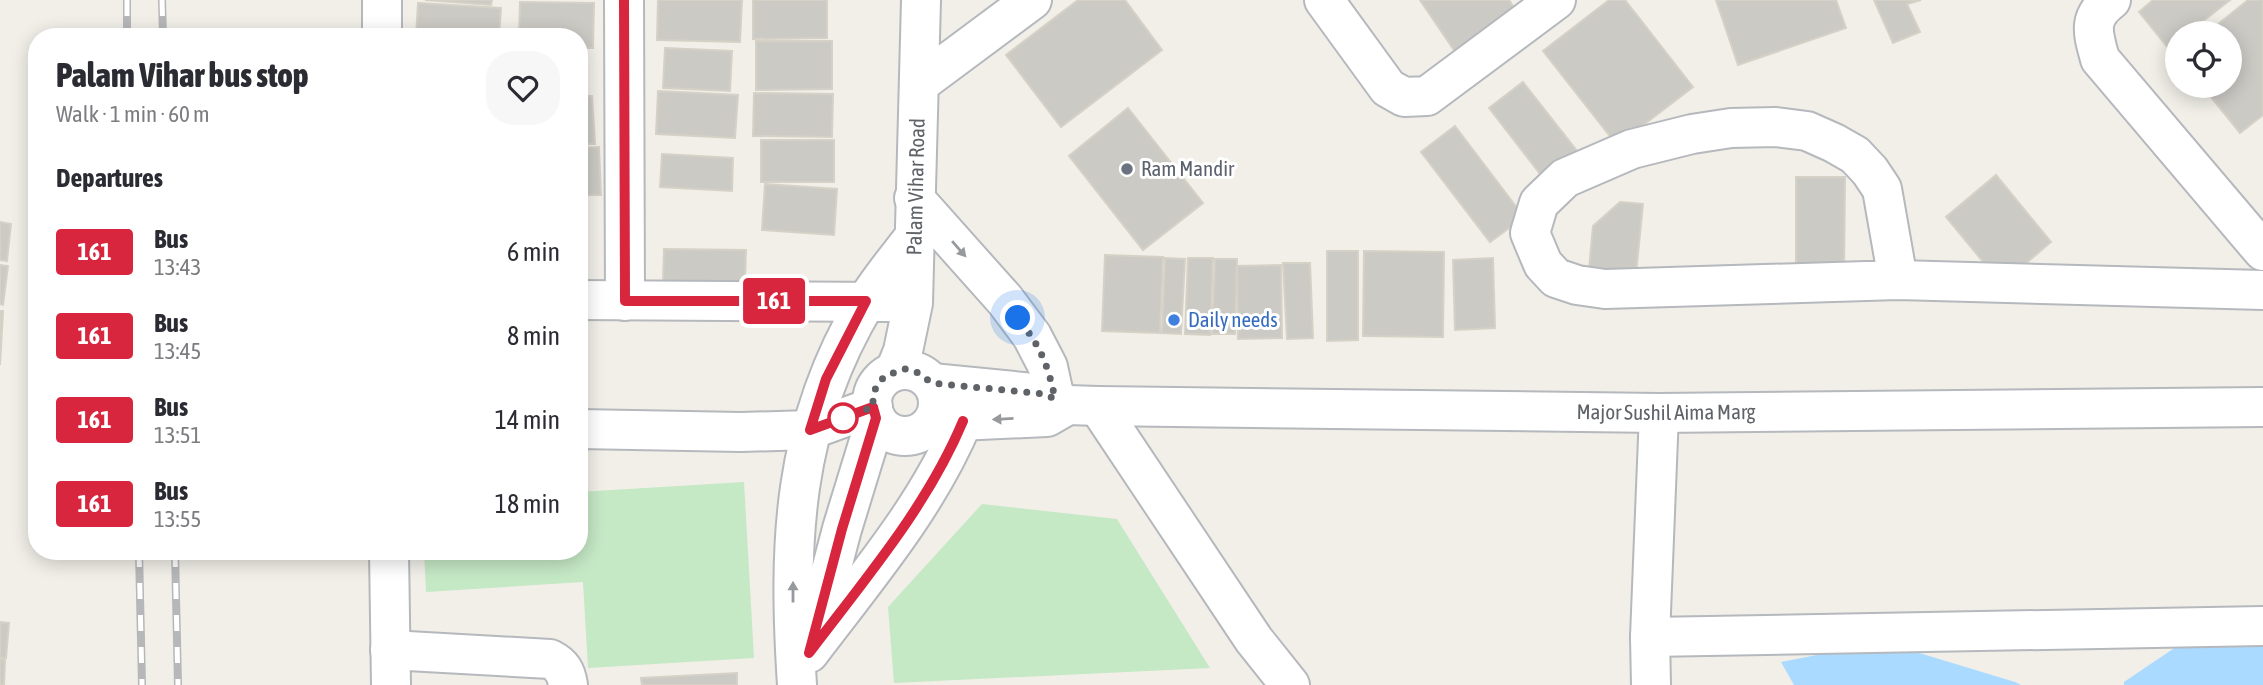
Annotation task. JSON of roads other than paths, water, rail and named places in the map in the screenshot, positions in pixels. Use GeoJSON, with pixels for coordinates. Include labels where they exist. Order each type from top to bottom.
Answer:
{"type":"FeatureCollection","features":[{"type":"Feature","properties":{"kind":"street"},"geometry":{"type":"LineString","coordinates":[[382,0],[382,28]]}},
{"type":"Feature","properties":{"kind":"street"},"geometry":{"type":"LineString","coordinates":[[624,0],[625,301]]}},
{"type":"Feature","properties":{"kind":"street","name":"Palam Vihar Road"},"geometry":{"type":"LineString","coordinates":[[895,371],[913,303],[921,0]]}},
{"type":"Feature","properties":{"kind":"street"},"geometry":{"type":"LineString","coordinates":[[919,84],[1032,0]]}},
{"type":"Feature","properties":{"kind":"street"},"geometry":{"type":"LineString","coordinates":[[1324,0],[1388,88],[1404,97],[1427,96],[1556,0]]}},
{"type":"Feature","properties":{"kind":"street"},"geometry":{"type":"LineString","coordinates":[[2111,0],[2098,10],[2092,32],[2100,59],[2263,251]]}},
{"type":"Feature","properties":{"kind":"street"},"geometry":{"type":"LineString","coordinates":[[1898,281],[1882,190],[1855,155],[1807,131],[1776,127],[1731,128],[1692,134],[1632,149],[1565,178],[1539,203],[1530,233],[1543,264],[1556,278],[1577,285],[1605,289],[1898,281],[2263,290]]}},
{"type":"Feature","properties":{"kind":"street"},"geometry":{"type":"LineString","coordinates":[[914,198],[1005,300],[1032,336],[1048,366],[1074,403],[1290,685]]}},
{"type":"Feature","properties":{"kind":"street"},"geometry":{"type":"LineString","coordinates":[[801,674],[793,625],[794,535],[799,488],[810,430],[826,379],[866,301],[914,237]]}},
{"type":"Feature","properties":{"kind":"street"},"geometry":{"type":"LineString","coordinates":[[588,300],[913,303]]}},
{"type":"Feature","properties":{"kind":"street"},"geometry":{"type":"LineString","coordinates":[[895,371],[915,371],[932,383],[938,402],[936,413],[947,422],[949,455],[919,505],[801,674],[874,412],[873,395],[885,376],[895,371]]}},
{"type":"Feature","properties":{"kind":"street","name":"Major Sushil Aima Marg"},"geometry":{"type":"LineString","coordinates":[[932,383],[1044,394],[1074,403],[1658,413],[2263,407]]}},
{"type":"Feature","properties":{"kind":"street","name":"Major Sushil Aima Marg"},"geometry":{"type":"LineString","coordinates":[[947,422],[1047,417],[1074,403]]}},
{"type":"Feature","properties":{"kind":"street"},"geometry":{"type":"LineString","coordinates":[[588,429],[741,432],[810,430],[874,412]]}},
{"type":"Feature","properties":{"kind":"street"},"geometry":{"type":"LineString","coordinates":[[874,412],[891,432],[902,435],[913,435],[947,422]]}},
{"type":"Feature","properties":{"kind":"street"},"geometry":{"type":"LineString","coordinates":[[1651,685],[1650,637],[1658,413]]}},
{"type":"Feature","properties":{"kind":"street"},"geometry":{"type":"LineString","coordinates":[[389,560],[391,668],[550,659],[560,664],[568,685]]}},
{"type":"Feature","properties":{"kind":"street"},"geometry":{"type":"LineString","coordinates":[[1650,637],[2263,626]]}},
{"type":"Feature","properties":{"kind":"street"},"geometry":{"type":"LineString","coordinates":[[1254,640],[1254,685]]}},
{"type":"Feature","properties":{"kind":"water"},"geometry":{"type":"Polygon","coordinates":[[[2207,626],[2263,642],[2263,685],[2124,685],[2124,682],[2207,626]]]}},
{"type":"Feature","properties":{"kind":"water"},"geometry":{"type":"Polygon","coordinates":[[[1883,642],[2021,685],[1794,685],[1781,662],[1883,642]]]}},
{"type":"Feature","properties":{"kind":"railway"},"geometry":{"type":"LineString","coordinates":[[127,0],[127,28]]}},
{"type":"Feature","properties":{"kind":"railway"},"geometry":{"type":"LineString","coordinates":[[162,0],[163,28]]}},
{"type":"Feature","properties":{"kind":"railway"},"geometry":{"type":"LineString","coordinates":[[139,560],[142,685]]}},
{"type":"Feature","properties":{"kind":"railway"},"geometry":{"type":"LineString","coordinates":[[175,560],[178,685]]}},
{"type":"Feature","properties":{"kind":"place","name":"Ram Mandir"},"geometry":{"type":"Point","coordinates":[1127,169]}},
{"type":"Feature","properties":{"kind":"place","name":"Daily needs"},"geometry":{"type":"Point","coordinates":[1174,320]}}]}
